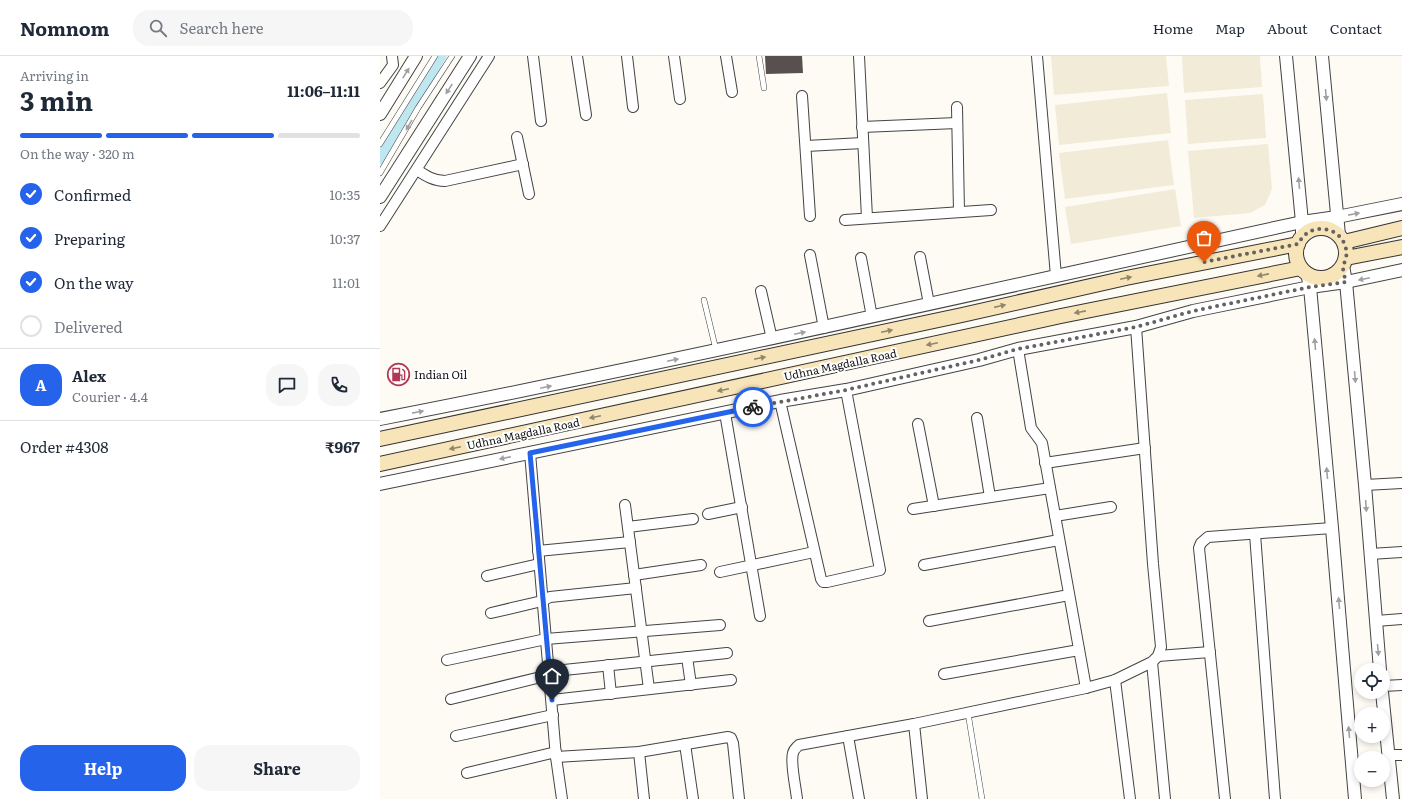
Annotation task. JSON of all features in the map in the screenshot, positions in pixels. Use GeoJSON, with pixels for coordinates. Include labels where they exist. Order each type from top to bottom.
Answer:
{"type":"FeatureCollection","features":[{"type":"Feature","properties":{"kind":"main road"},"geometry":{"type":"LineString","coordinates":[[1344,262],[1346,250],[1341,239],[1402,228]]}},
{"type":"Feature","properties":{"kind":"main road","name":"Udhna Magdalla Road"},"geometry":{"type":"LineString","coordinates":[[380,440],[1300,241],[1308,232],[1316,229],[1332,231],[1341,239]]}},
{"type":"Feature","properties":{"kind":"main road"},"geometry":{"type":"LineString","coordinates":[[1300,241],[1296,252],[1297,260],[1306,276]]}},
{"type":"Feature","properties":{"kind":"main road","name":"Udhna Magdalla Road"},"geometry":{"type":"LineString","coordinates":[[380,464],[1068,314],[1306,276],[1326,278],[1338,272],[1344,262],[1402,247]]}},
{"type":"Feature","properties":{"kind":"street"},"geometry":{"type":"LineString","coordinates":[[380,83],[393,65],[392,56]]}},
{"type":"Feature","properties":{"kind":"street"},"geometry":{"type":"LineString","coordinates":[[380,114],[416,56]]}},
{"type":"Feature","properties":{"kind":"street"},"geometry":{"type":"LineString","coordinates":[[380,197],[469,58],[489,56]]}},
{"type":"Feature","properties":{"kind":"street"},"geometry":{"type":"LineString","coordinates":[[380,226],[489,56]]}},
{"type":"Feature","properties":{"kind":"street"},"geometry":{"type":"LineString","coordinates":[[533,56],[541,120]]}},
{"type":"Feature","properties":{"kind":"street"},"geometry":{"type":"LineString","coordinates":[[578,56],[586,115]]}},
{"type":"Feature","properties":{"kind":"street"},"geometry":{"type":"LineString","coordinates":[[627,56],[633,107]]}},
{"type":"Feature","properties":{"kind":"street"},"geometry":{"type":"LineString","coordinates":[[674,56],[680,99]]}},
{"type":"Feature","properties":{"kind":"street"},"geometry":{"type":"LineString","coordinates":[[726,56],[732,92]]}},
{"type":"Feature","properties":{"kind":"street"},"geometry":{"type":"LineString","coordinates":[[859,56],[866,218]]}},
{"type":"Feature","properties":{"kind":"street"},"geometry":{"type":"LineString","coordinates":[[1037,56],[1056,276]]}},
{"type":"Feature","properties":{"kind":"street"},"geometry":{"type":"LineString","coordinates":[[1286,56],[1302,222],[1300,241]]}},
{"type":"Feature","properties":{"kind":"street"},"geometry":{"type":"LineString","coordinates":[[1322,56],[1337,217],[1341,239]]}},
{"type":"Feature","properties":{"kind":"street"},"geometry":{"type":"LineString","coordinates":[[802,96],[810,216]]}},
{"type":"Feature","properties":{"kind":"street"},"geometry":{"type":"LineString","coordinates":[[957,107],[959,212]]}},
{"type":"Feature","properties":{"kind":"street"},"geometry":{"type":"LineString","coordinates":[[862,126],[957,123]]}},
{"type":"Feature","properties":{"kind":"street"},"geometry":{"type":"LineString","coordinates":[[517,137],[529,194]]}},
{"type":"Feature","properties":{"kind":"street"},"geometry":{"type":"LineString","coordinates":[[806,146],[863,143]]}},
{"type":"Feature","properties":{"kind":"street"},"geometry":{"type":"LineString","coordinates":[[417,170],[437,181],[445,181],[523,164]]}},
{"type":"Feature","properties":{"kind":"street"},"geometry":{"type":"LineString","coordinates":[[380,419],[538,388],[824,328],[1302,222],[1337,217],[1402,204]]}},
{"type":"Feature","properties":{"kind":"street"},"geometry":{"type":"LineString","coordinates":[[846,220],[991,210]]}},
{"type":"Feature","properties":{"kind":"street"},"geometry":{"type":"LineString","coordinates":[[810,255],[824,328]]}},
{"type":"Feature","properties":{"kind":"street"},"geometry":{"type":"LineString","coordinates":[[920,257],[929,304]]}},
{"type":"Feature","properties":{"kind":"street"},"geometry":{"type":"LineString","coordinates":[[861,258],[872,317]]}},
{"type":"Feature","properties":{"kind":"street"},"geometry":{"type":"LineString","coordinates":[[1344,262],[1365,485],[1379,663]]}},
{"type":"Feature","properties":{"kind":"street"},"geometry":{"type":"LineString","coordinates":[[380,484],[780,401],[846,390],[979,360],[1018,349],[1136,327],[1306,276],[1346,282],[1402,270]]}},
{"type":"Feature","properties":{"kind":"street"},"geometry":{"type":"LineString","coordinates":[[1306,276],[1332,528],[1355,799]]}},
{"type":"Feature","properties":{"kind":"street"},"geometry":{"type":"LineString","coordinates":[[761,291],[772,339]]}},
{"type":"Feature","properties":{"kind":"street"},"geometry":{"type":"LineString","coordinates":[[1136,327],[1153,564],[1161,647],[1155,659],[1165,799]]}},
{"type":"Feature","properties":{"kind":"street"},"geometry":{"type":"LineString","coordinates":[[1018,349],[1031,428],[1042,443],[1086,688]]}},
{"type":"Feature","properties":{"kind":"street"},"geometry":{"type":"LineString","coordinates":[[780,401],[820,580],[823,582],[880,570],[846,390]]}},
{"type":"Feature","properties":{"kind":"street"},"geometry":{"type":"LineString","coordinates":[[725,413],[760,616]]}},
{"type":"Feature","properties":{"kind":"street"},"geometry":{"type":"LineString","coordinates":[[976,418],[990,497]]}},
{"type":"Feature","properties":{"kind":"street"},"geometry":{"type":"LineString","coordinates":[[918,424],[934,506]]}},
{"type":"Feature","properties":{"kind":"street"},"geometry":{"type":"LineString","coordinates":[[1045,463],[1145,448]]}},
{"type":"Feature","properties":{"kind":"street"},"geometry":{"type":"LineString","coordinates":[[530,453],[556,755],[562,799]]}},
{"type":"Feature","properties":{"kind":"street"},"geometry":{"type":"LineString","coordinates":[[1365,485],[1402,483]]}},
{"type":"Feature","properties":{"kind":"street"},"geometry":{"type":"LineString","coordinates":[[913,509],[1050,488]]}},
{"type":"Feature","properties":{"kind":"street"},"geometry":{"type":"LineString","coordinates":[[625,504],[649,689]]}},
{"type":"Feature","properties":{"kind":"street"},"geometry":{"type":"LineString","coordinates":[[708,514],[742,507]]}},
{"type":"Feature","properties":{"kind":"street"},"geometry":{"type":"LineString","coordinates":[[1055,516],[1111,507]]}},
{"type":"Feature","properties":{"kind":"street"},"geometry":{"type":"LineString","coordinates":[[628,527],[693,519]]}},
{"type":"Feature","properties":{"kind":"street"},"geometry":{"type":"LineString","coordinates":[[1225,799],[1199,548],[1201,543],[1208,537],[1332,528]]}},
{"type":"Feature","properties":{"kind":"street"},"geometry":{"type":"LineString","coordinates":[[1255,534],[1275,799]]}},
{"type":"Feature","properties":{"kind":"street"},"geometry":{"type":"LineString","coordinates":[[924,565],[1059,540]]}},
{"type":"Feature","properties":{"kind":"street"},"geometry":{"type":"LineString","coordinates":[[538,551],[630,542]]}},
{"type":"Feature","properties":{"kind":"street"},"geometry":{"type":"LineString","coordinates":[[720,572],[814,552]]}},
{"type":"Feature","properties":{"kind":"street"},"geometry":{"type":"LineString","coordinates":[[1370,554],[1402,552]]}},
{"type":"Feature","properties":{"kind":"street"},"geometry":{"type":"LineString","coordinates":[[486,576],[539,564]]}},
{"type":"Feature","properties":{"kind":"street"},"geometry":{"type":"LineString","coordinates":[[634,575],[701,565]]}},
{"type":"Feature","properties":{"kind":"street"},"geometry":{"type":"LineString","coordinates":[[491,613],[542,601],[550,597],[636,588]]}},
{"type":"Feature","properties":{"kind":"street"},"geometry":{"type":"LineString","coordinates":[[929,621],[1069,595]]}},
{"type":"Feature","properties":{"kind":"street"},"geometry":{"type":"LineString","coordinates":[[1376,622],[1402,619]]}},
{"type":"Feature","properties":{"kind":"street"},"geometry":{"type":"LineString","coordinates":[[447,660],[546,639],[720,625]]}},
{"type":"Feature","properties":{"kind":"street"},"geometry":{"type":"LineString","coordinates":[[944,674],[1079,650]]}},
{"type":"Feature","properties":{"kind":"street"},"geometry":{"type":"LineString","coordinates":[[798,799],[792,754],[794,749],[799,745],[914,724],[1086,688],[1115,680],[1155,659],[1210,652]]}},
{"type":"Feature","properties":{"kind":"street"},"geometry":{"type":"LineString","coordinates":[[564,670],[726,653]]}},
{"type":"Feature","properties":{"kind":"street"},"geometry":{"type":"LineString","coordinates":[[687,657],[691,685]]}},
{"type":"Feature","properties":{"kind":"street"},"geometry":{"type":"LineString","coordinates":[[608,666],[611,694]]}},
{"type":"Feature","properties":{"kind":"street"},"geometry":{"type":"LineString","coordinates":[[451,699],[549,675]]}},
{"type":"Feature","properties":{"kind":"street"},"geometry":{"type":"LineString","coordinates":[[552,700],[731,680]]}},
{"type":"Feature","properties":{"kind":"street"},"geometry":{"type":"LineString","coordinates":[[1115,680],[1130,799]]}},
{"type":"Feature","properties":{"kind":"street"},"geometry":{"type":"LineString","coordinates":[[1390,686],[1402,685]]}},
{"type":"Feature","properties":{"kind":"street"},"geometry":{"type":"LineString","coordinates":[[1383,699],[1389,751]]}},
{"type":"Feature","properties":{"kind":"street"},"geometry":{"type":"LineString","coordinates":[[456,736],[553,715]]}},
{"type":"Feature","properties":{"kind":"street"},"geometry":{"type":"LineString","coordinates":[[914,724],[922,799]]}},
{"type":"Feature","properties":{"kind":"street"},"geometry":{"type":"LineString","coordinates":[[467,773],[556,755],[639,752],[725,736],[731,738],[733,743],[739,799]]}},
{"type":"Feature","properties":{"kind":"street"},"geometry":{"type":"LineString","coordinates":[[848,736],[859,799]]}},
{"type":"Feature","properties":{"kind":"street"},"geometry":{"type":"LineString","coordinates":[[685,744],[693,799]]}},
{"type":"Feature","properties":{"kind":"street"},"geometry":{"type":"LineString","coordinates":[[639,752],[644,799]]}},
{"type":"Feature","properties":{"kind":"street"},"geometry":{"type":"LineString","coordinates":[[1393,799],[1390,755],[1402,755]]}},
{"type":"Feature","properties":{"kind":"lane"},"geometry":{"type":"LineString","coordinates":[[380,144],[435,56]]}},
{"type":"Feature","properties":{"kind":"lane"},"geometry":{"type":"LineString","coordinates":[[380,173],[418,108],[452,56]]}},
{"type":"Feature","properties":{"kind":"lane"},"geometry":{"type":"LineString","coordinates":[[759,56],[764,88]]}},
{"type":"Feature","properties":{"kind":"lane"},"geometry":{"type":"LineString","coordinates":[[704,300],[716,351]]}},
{"type":"Feature","properties":{"kind":"lane"},"geometry":{"type":"LineString","coordinates":[[968,713],[982,799]]}},
{"type":"Feature","properties":{"kind":"shaded area"},"geometry":{"type":"Polygon","coordinates":[[[1051,56],[1166,56],[1169,86],[1054,95],[1051,56]]]}},
{"type":"Feature","properties":{"kind":"shaded area"},"geometry":{"type":"Polygon","coordinates":[[[1182,56],[1260,56],[1262,87],[1184,93],[1182,56]]]}},
{"type":"Feature","properties":{"kind":"shaded area"},"geometry":{"type":"Polygon","coordinates":[[[1167,93],[1171,133],[1059,145],[1055,105],[1167,93]]]}},
{"type":"Feature","properties":{"kind":"shaded area"},"geometry":{"type":"Polygon","coordinates":[[[1263,94],[1266,138],[1188,144],[1185,100],[1263,94]]]}},
{"type":"Feature","properties":{"kind":"shaded area"},"geometry":{"type":"Polygon","coordinates":[[[1168,140],[1174,185],[1065,199],[1059,153],[1168,140]]]}},
{"type":"Feature","properties":{"kind":"shaded area"},"geometry":{"type":"Polygon","coordinates":[[[1268,144],[1272,189],[1265,205],[1250,213],[1194,218],[1188,151],[1268,144]]]}},
{"type":"Feature","properties":{"kind":"shaded area"},"geometry":{"type":"Polygon","coordinates":[[[1175,189],[1181,226],[1071,244],[1065,207],[1175,189]]]}},
{"type":"Feature","properties":{"kind":"building"},"geometry":{"type":"Polygon","coordinates":[[[765,56],[802,56],[803,73],[766,74],[765,56]]]}},
{"type":"Feature","properties":{"kind":"waterway"},"geometry":{"type":"LineString","coordinates":[[380,159],[441,56]]}},
{"type":"Feature","properties":{"kind":"way so far"},"geometry":{"type":"LineString","coordinates":[[753,407],[846,390],[979,360],[1018,349],[1136,327],[1193,311],[1310,287],[1346,282],[1343,266],[1346,258],[1344,242],[1339,235],[1324,229],[1316,229],[1308,232],[1302,237],[1298,244],[1204,262]]}},
{"type":"Feature","properties":{"kind":"place","name":"Indian Oil"},"geometry":{"type":"Point","coordinates":[398,374]}},
{"type":"Feature","properties":{"kind":"route"},"geometry":{"type":"LineString","coordinates":[[552,700],[530,453],[753,407]]}}]}
